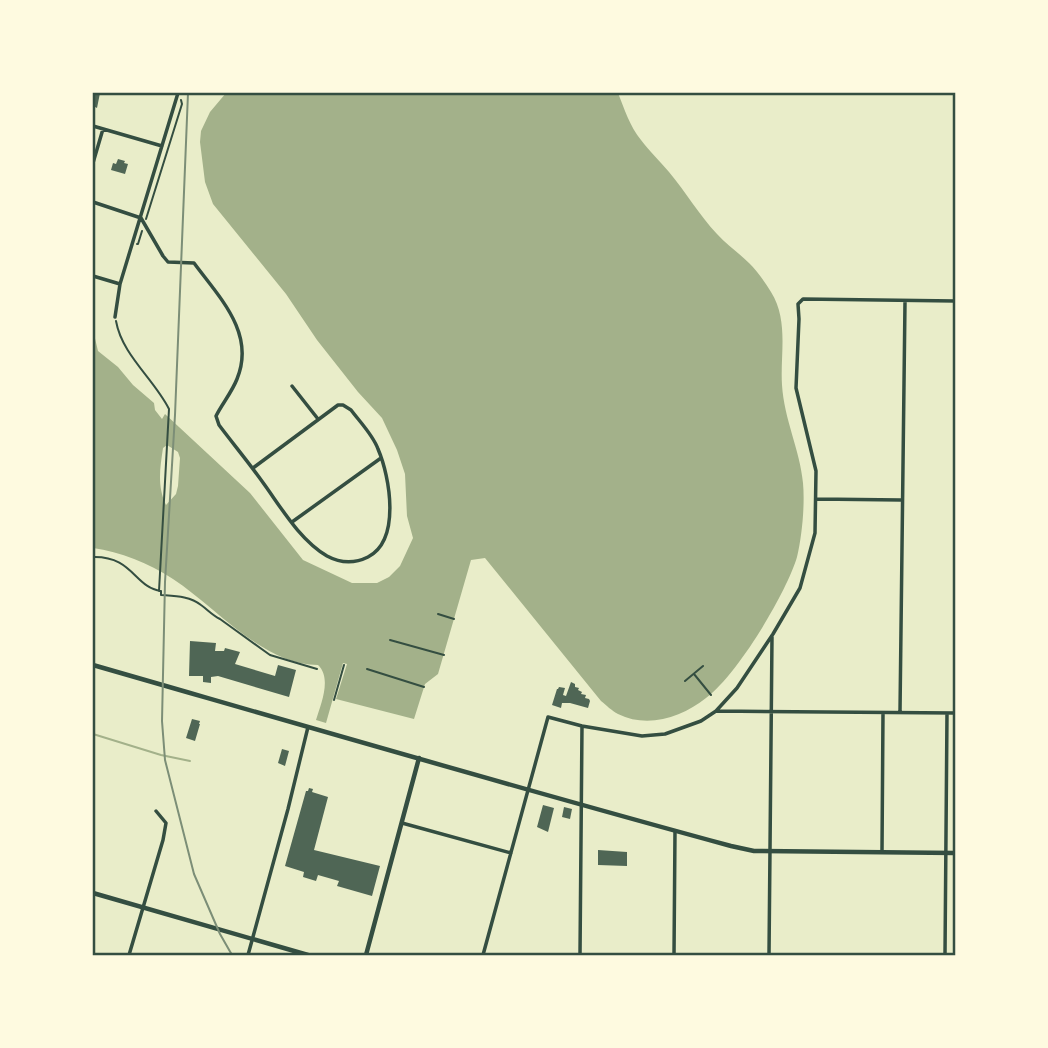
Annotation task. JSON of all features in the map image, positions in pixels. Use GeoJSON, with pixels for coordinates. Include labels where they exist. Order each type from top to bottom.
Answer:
{"type":"FeatureCollection","features":[{"type":"Feature","properties":{"kind":"main road"},"geometry":{"type":"LineString","coordinates":[[93,665],[731,846],[754,851],[955,853]]}},
{"type":"Feature","properties":{"kind":"main road"},"geometry":{"type":"LineString","coordinates":[[366,955],[419,758]]}},
{"type":"Feature","properties":{"kind":"main road"},"geometry":{"type":"LineString","coordinates":[[93,893],[308,955]]}},
{"type":"Feature","properties":{"kind":"street"},"geometry":{"type":"LineString","coordinates":[[115,317],[120,284],[178,93]]}},
{"type":"Feature","properties":{"kind":"street"},"geometry":{"type":"LineString","coordinates":[[93,126],[162,146]]}},
{"type":"Feature","properties":{"kind":"street"},"geometry":{"type":"LineString","coordinates":[[93,163],[103,129]]}},
{"type":"Feature","properties":{"kind":"street"},"geometry":{"type":"LineString","coordinates":[[93,202],[141,218],[168,262],[194,263],[226,303],[238,327],[242,354],[241,366],[233,386],[216,416],[219,425],[310,544],[333,559],[351,562],[372,555],[385,539],[390,505],[381,458],[377,446],[351,410],[343,405],[338,405],[318,419],[253,468]]}},
{"type":"Feature","properties":{"kind":"street"},"geometry":{"type":"LineString","coordinates":[[93,276],[120,284]]}},
{"type":"Feature","properties":{"kind":"street"},"geometry":{"type":"LineString","coordinates":[[483,955],[548,717],[642,736],[666,734],[701,721],[716,711],[737,688],[773,635],[800,588],[815,533],[816,471],[796,388],[798,304],[803,299],[955,301]]}},
{"type":"Feature","properties":{"kind":"street"},"geometry":{"type":"LineString","coordinates":[[900,712],[905,301]]}},
{"type":"Feature","properties":{"kind":"street"},"geometry":{"type":"LineString","coordinates":[[292,386],[318,419]]}},
{"type":"Feature","properties":{"kind":"street"},"geometry":{"type":"LineString","coordinates":[[292,522],[381,458]]}},
{"type":"Feature","properties":{"kind":"street"},"geometry":{"type":"LineString","coordinates":[[816,499],[902,499]]}},
{"type":"Feature","properties":{"kind":"street"},"geometry":{"type":"LineString","coordinates":[[769,955],[773,635]]}},
{"type":"Feature","properties":{"kind":"street"},"geometry":{"type":"LineString","coordinates":[[716,711],[955,713],[955,663]]}},
{"type":"Feature","properties":{"kind":"street"},"geometry":{"type":"LineString","coordinates":[[881,852],[883,713]]}},
{"type":"Feature","properties":{"kind":"street"},"geometry":{"type":"LineString","coordinates":[[944,955],[947,713]]}},
{"type":"Feature","properties":{"kind":"street"},"geometry":{"type":"LineString","coordinates":[[580,955],[582,726]]}},
{"type":"Feature","properties":{"kind":"street"},"geometry":{"type":"LineString","coordinates":[[248,955],[308,727]]}},
{"type":"Feature","properties":{"kind":"street"},"geometry":{"type":"LineString","coordinates":[[947,783],[954,783]]}},
{"type":"Feature","properties":{"kind":"street"},"geometry":{"type":"LineString","coordinates":[[129,955],[163,840],[166,823],[156,811]]}},
{"type":"Feature","properties":{"kind":"street"},"geometry":{"type":"LineString","coordinates":[[402,823],[511,853]]}},
{"type":"Feature","properties":{"kind":"street"},"geometry":{"type":"LineString","coordinates":[[674,955],[675,831]]}},
{"type":"Feature","properties":{"kind":"path"},"geometry":{"type":"LineString","coordinates":[[133,243],[138,244],[182,104],[178,93]]}},
{"type":"Feature","properties":{"kind":"path"},"geometry":{"type":"LineString","coordinates":[[115,317],[118,332],[129,352],[162,395],[169,409],[159,590],[161,595],[184,596],[199,603],[271,655],[317,669]]}},
{"type":"Feature","properties":{"kind":"path"},"geometry":{"type":"LineString","coordinates":[[93,556],[112,558],[120,562],[148,588],[159,590]]}},
{"type":"Feature","properties":{"kind":"path"},"geometry":{"type":"LineString","coordinates":[[438,614],[454,619]]}},
{"type":"Feature","properties":{"kind":"path"},"geometry":{"type":"LineString","coordinates":[[390,640],[444,655]]}},
{"type":"Feature","properties":{"kind":"path"},"geometry":{"type":"LineString","coordinates":[[334,700],[344,665]]}},
{"type":"Feature","properties":{"kind":"path"},"geometry":{"type":"LineString","coordinates":[[685,681],[703,666]]}},
{"type":"Feature","properties":{"kind":"path"},"geometry":{"type":"LineString","coordinates":[[367,669],[424,687]]}},
{"type":"Feature","properties":{"kind":"path"},"geometry":{"type":"LineString","coordinates":[[694,674],[711,695]]}},
{"type":"Feature","properties":{"kind":"shaded area"},"geometry":{"type":"Polygon","coordinates":[[[226,93],[618,93],[637,135],[710,227],[749,263],[764,281],[777,303],[782,326],[783,398],[803,483],[799,549],[791,573],[759,633],[732,671],[706,698],[686,711],[653,721],[629,718],[616,713],[601,701],[485,558],[471,560],[438,674],[425,684],[414,719],[336,699],[347,664],[343,663],[326,723],[316,720],[325,684],[318,665],[278,656],[241,632],[173,579],[124,555],[93,548],[93,330],[98,351],[154,403],[155,410],[162,419],[165,414],[250,493],[303,560],[352,583],[377,583],[389,577],[400,566],[413,538],[407,516],[405,474],[382,418],[358,392],[317,340],[286,294],[213,204],[205,182],[200,142],[201,131],[210,112],[226,93]],[[167,445],[163,448],[160,484],[166,505],[176,494],[178,486],[178,452],[167,445]]]}},
{"type":"Feature","properties":{"kind":"building"},"geometry":{"type":"Polygon","coordinates":[[[94,93],[100,93],[97,108],[93,106],[94,93]]]}},
{"type":"Feature","properties":{"kind":"building"},"geometry":{"type":"Polygon","coordinates":[[[118,159],[128,164],[125,174],[111,170],[118,159]]]}},
{"type":"Feature","properties":{"kind":"building"},"geometry":{"type":"Polygon","coordinates":[[[190,641],[216,643],[215,651],[224,651],[225,648],[240,652],[235,664],[275,676],[278,665],[296,670],[289,697],[218,676],[211,677],[211,683],[203,682],[203,676],[189,676],[190,641]]]}},
{"type":"Feature","properties":{"kind":"building"},"geometry":{"type":"Polygon","coordinates":[[[571,682],[589,699],[588,708],[570,703],[562,703],[561,708],[552,705],[557,689],[565,688],[563,695],[566,696],[571,682]]]}},
{"type":"Feature","properties":{"kind":"building"},"geometry":{"type":"Polygon","coordinates":[[[192,719],[200,721],[195,741],[186,738],[192,719]]]}},
{"type":"Feature","properties":{"kind":"building"},"geometry":{"type":"Polygon","coordinates":[[[282,749],[289,751],[285,766],[278,763],[282,749]]]}},
{"type":"Feature","properties":{"kind":"building"},"geometry":{"type":"Polygon","coordinates":[[[309,788],[313,789],[312,792],[328,797],[314,850],[380,866],[372,896],[337,886],[339,881],[318,875],[316,881],[303,877],[304,872],[285,866],[309,788]]]}},
{"type":"Feature","properties":{"kind":"building"},"geometry":{"type":"Polygon","coordinates":[[[543,805],[554,808],[548,832],[537,827],[543,805]]]}},
{"type":"Feature","properties":{"kind":"building"},"geometry":{"type":"Polygon","coordinates":[[[564,807],[572,809],[570,819],[562,817],[564,807]]]}},
{"type":"Feature","properties":{"kind":"building"},"geometry":{"type":"Polygon","coordinates":[[[598,850],[627,852],[627,866],[598,865],[598,850]]]}},
{"type":"Feature","properties":{"kind":"waterway"},"geometry":{"type":"LineString","coordinates":[[93,734],[190,761]]}},
{"type":"Feature","properties":{"kind":"railway"},"geometry":{"type":"LineString","coordinates":[[188,93],[175,415],[165,582],[162,721],[165,760],[194,874],[232,955]]}}]}
